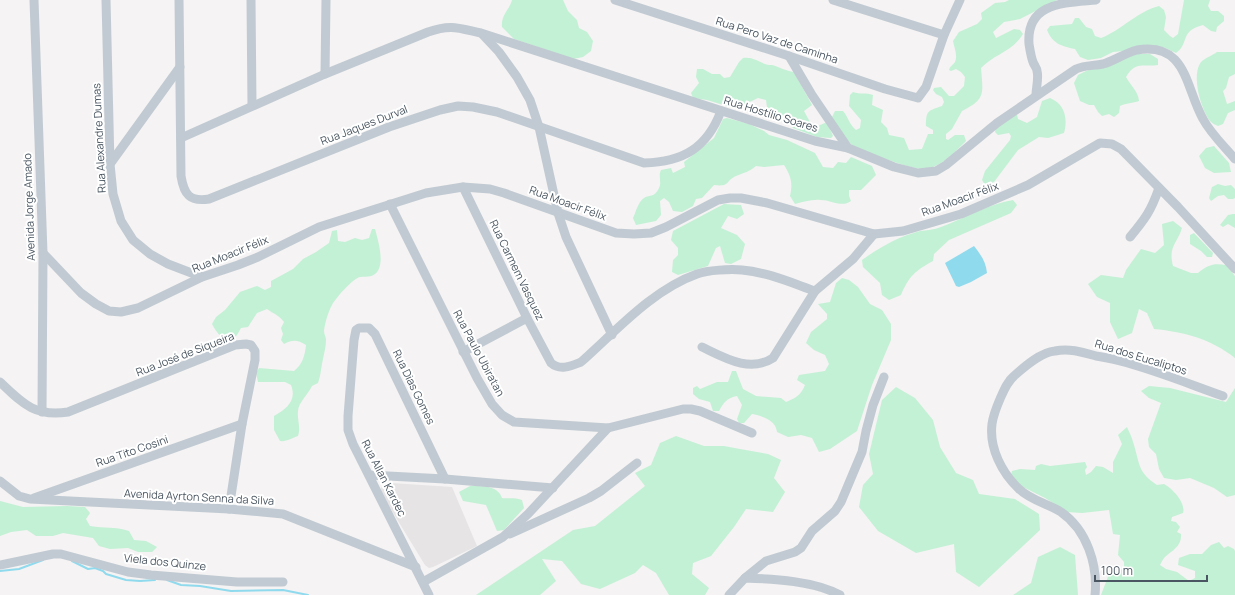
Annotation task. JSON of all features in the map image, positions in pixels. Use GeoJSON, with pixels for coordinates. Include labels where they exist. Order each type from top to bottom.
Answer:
{"type":"FeatureCollection","features":[{"type":"Feature","properties":{"kind":"street","name":"Avenida Jorge Amado"},"geometry":{"type":"LineString","coordinates":[[34,0],[42,253],[42,412]]}},
{"type":"Feature","properties":{"kind":"street","name":"Rua Alexandre Dumas"},"geometry":{"type":"LineString","coordinates":[[106,0],[110,164],[113,194],[121,221],[133,240],[150,254],[168,264],[202,277]]}},
{"type":"Feature","properties":{"kind":"street","name":"Rua Jaques Durval"},"geometry":{"type":"LineString","coordinates":[[179,0],[181,176],[183,187],[188,195],[194,200],[202,200],[217,196],[390,127],[440,110],[458,106],[473,107],[497,112],[644,163],[661,163],[697,148],[706,140],[721,111]]}},
{"type":"Feature","properties":{"kind":"street"},"geometry":{"type":"LineString","coordinates":[[251,0],[252,105]]}},
{"type":"Feature","properties":{"kind":"street"},"geometry":{"type":"LineString","coordinates":[[325,74],[326,0]]}},
{"type":"Feature","properties":{"kind":"street","name":"Rua Pero Vaz de Caminha"},"geometry":{"type":"LineString","coordinates":[[615,0],[886,89],[918,98],[926,87],[944,35]]}},
{"type":"Feature","properties":{"kind":"street"},"geometry":{"type":"LineString","coordinates":[[833,0],[944,35],[960,0]]}},
{"type":"Feature","properties":{"kind":"street"},"geometry":{"type":"LineString","coordinates":[[1036,95],[1037,70],[1033,62],[1029,44],[1034,20],[1042,11],[1058,4],[1096,0]]}},
{"type":"Feature","properties":{"kind":"street","name":"Rua Hostílio Soares"},"geometry":{"type":"LineString","coordinates":[[181,138],[252,105],[325,74],[440,28],[452,27],[481,33],[815,141],[848,148],[894,167],[918,173],[936,171],[946,165],[997,122],[1081,66],[1103,64],[1136,50],[1156,50],[1172,55],[1181,66],[1203,120],[1235,159]]}},
{"type":"Feature","properties":{"kind":"street"},"geometry":{"type":"LineString","coordinates":[[481,33],[499,52],[530,100],[540,127],[558,213],[566,237],[612,335],[652,299],[676,284],[698,274],[742,270],[780,279],[816,291]]}},
{"type":"Feature","properties":{"kind":"street"},"geometry":{"type":"LineString","coordinates":[[789,56],[812,95],[848,148]]}},
{"type":"Feature","properties":{"kind":"street"},"geometry":{"type":"LineString","coordinates":[[110,164],[180,67]]}},
{"type":"Feature","properties":{"kind":"street","name":"Rua Moacir Félix"},"geometry":{"type":"LineString","coordinates":[[42,253],[81,293],[109,311],[121,312],[138,308],[202,277],[258,257],[319,227],[426,192],[463,186],[490,189],[616,233],[634,234],[650,233],[666,227],[718,200],[730,198],[741,198],[767,203],[874,234],[903,231],[961,214],[1028,185],[1100,143],[1112,144],[1121,149],[1159,188]]}},
{"type":"Feature","properties":{"kind":"street","name":"Rua Carmem Vasquez"},"geometry":{"type":"LineString","coordinates":[[463,186],[527,318],[551,363],[555,367],[561,368],[581,362],[612,335]]}},
{"type":"Feature","properties":{"kind":"street"},"geometry":{"type":"LineString","coordinates":[[1130,237],[1152,208],[1159,188],[1235,269]]}},
{"type":"Feature","properties":{"kind":"street","name":"Rua Paulo Ubiratan"},"geometry":{"type":"LineString","coordinates":[[390,204],[463,352],[492,404],[502,415],[514,422],[608,428]]}},
{"type":"Feature","properties":{"kind":"street"},"geometry":{"type":"LineString","coordinates":[[702,347],[723,358],[744,364],[758,365],[774,358],[816,291],[853,258],[874,234]]}},
{"type":"Feature","properties":{"kind":"street"},"geometry":{"type":"LineString","coordinates":[[463,352],[527,318]]}},
{"type":"Feature","properties":{"kind":"street","name":"Rua Dias Gomes"},"geometry":{"type":"LineString","coordinates":[[354,340],[356,330],[359,328],[369,328],[375,334],[445,479]]}},
{"type":"Feature","properties":{"kind":"street","name":"Rua Allan Kardec"},"geometry":{"type":"LineString","coordinates":[[354,340],[348,430],[368,475],[429,595]]}},
{"type":"Feature","properties":{"kind":"street","name":"Rua José de Siqueira"},"geometry":{"type":"LineString","coordinates":[[0,382],[33,410],[56,414],[68,412],[235,345],[251,345],[255,351],[255,360],[242,424],[229,509]]}},
{"type":"Feature","properties":{"kind":"street","name":"Rua dos Eucaliptos"},"geometry":{"type":"LineString","coordinates":[[1094,595],[1096,586],[1094,568],[1091,554],[1083,536],[1072,521],[1061,512],[1020,490],[1006,474],[997,457],[993,441],[992,424],[997,405],[1006,385],[1031,362],[1053,351],[1070,350],[1120,361],[1223,396]]}},
{"type":"Feature","properties":{"kind":"street"},"geometry":{"type":"LineString","coordinates":[[729,595],[766,561],[795,552],[801,548],[812,531],[838,507],[862,452],[873,405],[884,377]]}},
{"type":"Feature","properties":{"kind":"street"},"geometry":{"type":"LineString","coordinates":[[503,537],[528,514],[608,428],[666,412],[691,408],[752,433]]}},
{"type":"Feature","properties":{"kind":"street","name":"Rua Tito Cosini"},"geometry":{"type":"LineString","coordinates":[[30,499],[242,424]]}},
{"type":"Feature","properties":{"kind":"street"},"geometry":{"type":"LineString","coordinates":[[423,582],[503,537],[589,498],[601,491],[637,463]]}},
{"type":"Feature","properties":{"kind":"street"},"geometry":{"type":"LineString","coordinates":[[368,475],[445,479],[553,488]]}},
{"type":"Feature","properties":{"kind":"street","name":"Avenida Ayrton Senna da Silva"},"geometry":{"type":"LineString","coordinates":[[0,481],[19,496],[30,499],[229,509],[283,514],[416,567]]}},
{"type":"Feature","properties":{"kind":"street","name":"Viela dos Quinze"},"geometry":{"type":"LineString","coordinates":[[0,565],[41,556],[61,554],[121,570],[151,575],[230,581],[282,582]]}},
{"type":"Feature","properties":{"kind":"street"},"geometry":{"type":"LineString","coordinates":[[746,578],[788,581],[818,586],[840,595]]}},
{"type":"Feature","properties":{"kind":"shaded area"},"geometry":{"type":"Polygon","coordinates":[[[391,483],[452,487],[477,546],[429,568],[425,565],[381,493],[381,488],[383,486],[391,483]]]}},
{"type":"Feature","properties":{"kind":"green space"},"geometry":{"type":"Polygon","coordinates":[[[512,0],[563,0],[568,11],[577,20],[579,28],[587,32],[593,41],[591,51],[583,57],[573,59],[514,39],[502,27],[504,16],[512,0]]]}},
{"type":"Feature","properties":{"kind":"green space"},"geometry":{"type":"Polygon","coordinates":[[[1009,0],[1057,0],[1020,19],[1004,22],[993,32],[996,38],[1014,29],[1020,30],[1023,34],[1014,45],[986,63],[981,68],[982,90],[979,99],[970,107],[962,111],[952,129],[946,134],[946,139],[948,140],[955,135],[964,135],[966,141],[948,158],[932,167],[920,169],[900,164],[865,151],[851,144],[845,138],[832,117],[835,111],[843,111],[856,130],[860,128],[861,120],[849,106],[850,95],[853,92],[868,94],[873,95],[872,105],[883,110],[881,122],[887,128],[889,135],[904,138],[909,150],[922,149],[928,134],[933,134],[933,130],[926,126],[927,114],[931,110],[942,106],[944,102],[942,97],[936,94],[933,90],[934,88],[941,87],[949,96],[954,96],[964,86],[965,77],[961,72],[956,69],[951,71],[949,70],[956,59],[953,41],[959,32],[977,24],[982,19],[981,13],[995,3],[1009,0]]]}},
{"type":"Feature","properties":{"kind":"green space"},"geometry":{"type":"Polygon","coordinates":[[[1184,0],[1210,0],[1208,6],[1211,11],[1218,11],[1224,16],[1224,21],[1217,27],[1216,32],[1211,31],[1203,25],[1191,30],[1183,45],[1176,53],[1163,47],[1137,47],[1113,52],[1101,58],[1088,60],[1080,57],[1075,49],[1058,44],[1049,35],[1047,30],[1050,26],[1072,24],[1075,18],[1079,18],[1086,27],[1092,29],[1095,36],[1101,38],[1109,35],[1143,12],[1159,6],[1164,10],[1166,17],[1164,30],[1173,38],[1178,34],[1184,0]]]}},
{"type":"Feature","properties":{"kind":"green space"},"geometry":{"type":"Polygon","coordinates":[[[1217,52],[1235,52],[1235,74],[1229,77],[1226,88],[1223,91],[1227,104],[1235,101],[1235,110],[1228,113],[1223,124],[1218,126],[1210,121],[1203,109],[1197,83],[1198,68],[1201,62],[1217,52]]]}},
{"type":"Feature","properties":{"kind":"green space"},"geometry":{"type":"Polygon","coordinates":[[[1137,54],[1150,54],[1158,59],[1158,65],[1136,67],[1129,72],[1126,77],[1136,91],[1139,101],[1120,106],[1119,113],[1114,117],[1109,114],[1102,116],[1094,105],[1089,105],[1080,101],[1074,83],[1078,75],[1137,54]]]}},
{"type":"Feature","properties":{"kind":"green space"},"geometry":{"type":"Polygon","coordinates":[[[743,58],[752,59],[794,72],[812,105],[804,111],[811,124],[818,126],[827,122],[833,136],[831,138],[817,137],[793,128],[787,120],[778,121],[764,118],[762,112],[767,107],[766,100],[758,98],[739,107],[733,108],[707,100],[693,98],[691,93],[699,83],[696,77],[697,69],[703,69],[712,74],[720,74],[724,78],[730,77],[743,58]]]}},
{"type":"Feature","properties":{"kind":"green space"},"geometry":{"type":"Polygon","coordinates":[[[1050,98],[1059,104],[1064,112],[1066,122],[1064,133],[1048,138],[1039,137],[1018,150],[994,182],[985,185],[982,180],[985,171],[1010,140],[1011,136],[1009,133],[998,135],[995,132],[996,127],[1013,115],[1017,115],[1018,119],[1027,123],[1037,117],[1042,101],[1050,98]]]}},
{"type":"Feature","properties":{"kind":"green space"},"geometry":{"type":"Polygon","coordinates":[[[727,118],[749,124],[769,135],[787,140],[815,153],[823,167],[833,168],[838,162],[846,163],[851,157],[872,166],[876,175],[861,190],[849,190],[851,201],[848,203],[840,204],[825,200],[818,200],[795,204],[790,196],[791,180],[784,165],[764,167],[756,166],[736,176],[726,184],[714,185],[702,198],[696,199],[693,206],[682,212],[673,211],[669,202],[664,198],[660,201],[661,215],[656,221],[636,225],[633,218],[637,207],[644,198],[654,195],[657,191],[660,186],[661,170],[671,168],[673,173],[685,167],[684,162],[714,138],[723,119],[727,118]]]}},
{"type":"Feature","properties":{"kind":"green space"},"geometry":{"type":"Polygon","coordinates":[[[1214,146],[1229,163],[1231,172],[1214,173],[1205,168],[1199,156],[1206,148],[1214,146]]]}},
{"type":"Feature","properties":{"kind":"green space"},"geometry":{"type":"Polygon","coordinates":[[[1218,184],[1225,186],[1231,185],[1235,189],[1235,198],[1228,199],[1224,195],[1218,196],[1211,201],[1209,198],[1212,187],[1218,184]]]}},
{"type":"Feature","properties":{"kind":"green space"},"geometry":{"type":"Polygon","coordinates":[[[1013,200],[1017,205],[1011,213],[949,240],[934,254],[933,261],[913,275],[901,295],[889,300],[882,295],[880,283],[863,267],[862,260],[897,239],[912,233],[938,228],[986,208],[1013,200]]]}},
{"type":"Feature","properties":{"kind":"green space"},"geometry":{"type":"Polygon","coordinates":[[[724,204],[741,205],[744,214],[737,219],[728,216],[721,228],[737,235],[745,244],[741,259],[731,264],[725,263],[720,246],[716,248],[708,266],[678,275],[672,272],[673,260],[678,255],[678,248],[671,240],[673,231],[724,204]]]}},
{"type":"Feature","properties":{"kind":"green space"},"geometry":{"type":"Polygon","coordinates":[[[1235,214],[1235,228],[1228,224],[1223,227],[1220,225],[1228,215],[1235,214]]]}},
{"type":"Feature","properties":{"kind":"green space"},"geometry":{"type":"Polygon","coordinates":[[[1173,221],[1182,228],[1172,249],[1173,266],[1191,273],[1198,273],[1211,265],[1226,265],[1235,276],[1235,358],[1226,351],[1207,341],[1187,334],[1154,329],[1147,313],[1139,309],[1132,333],[1118,339],[1110,322],[1110,303],[1097,297],[1088,284],[1101,275],[1123,278],[1126,270],[1141,249],[1155,253],[1164,245],[1162,224],[1173,221]]]}},
{"type":"Feature","properties":{"kind":"green space"},"geometry":{"type":"Polygon","coordinates":[[[372,229],[375,229],[381,259],[378,270],[371,276],[360,277],[353,281],[332,305],[324,328],[326,345],[319,380],[318,383],[312,386],[298,408],[298,436],[280,441],[274,430],[274,416],[290,404],[293,390],[291,385],[285,382],[258,382],[256,373],[259,368],[294,371],[303,360],[306,345],[295,341],[290,341],[284,344],[281,340],[283,334],[281,328],[284,322],[267,309],[257,313],[248,327],[241,328],[231,341],[220,335],[212,324],[216,317],[225,310],[240,292],[257,286],[265,290],[271,287],[271,281],[293,269],[303,259],[329,243],[332,231],[337,230],[338,241],[345,242],[355,238],[362,240],[369,238],[372,229]]]}},
{"type":"Feature","properties":{"kind":"green space"},"geometry":{"type":"Polygon","coordinates":[[[1194,233],[1213,253],[1212,257],[1207,257],[1190,244],[1190,235],[1194,233]]]}},
{"type":"Feature","properties":{"kind":"green space"},"geometry":{"type":"Polygon","coordinates":[[[842,278],[849,280],[858,287],[870,304],[882,310],[891,324],[891,340],[872,385],[857,431],[830,449],[819,452],[812,438],[801,435],[788,437],[777,432],[774,424],[764,417],[752,414],[744,423],[739,423],[737,419],[742,405],[737,396],[726,401],[719,411],[713,411],[710,402],[699,399],[693,394],[693,388],[697,386],[700,389],[717,382],[728,382],[732,371],[736,371],[743,389],[756,396],[781,398],[786,402],[798,396],[805,385],[797,380],[799,375],[825,371],[829,364],[825,355],[814,350],[806,343],[811,332],[827,319],[827,314],[818,304],[830,302],[836,283],[842,278]]]}},
{"type":"Feature","properties":{"kind":"green space"},"geometry":{"type":"Polygon","coordinates":[[[1149,386],[1170,388],[1226,402],[1235,388],[1235,495],[1227,497],[1214,488],[1190,478],[1176,480],[1164,478],[1159,469],[1156,454],[1149,447],[1148,439],[1161,403],[1149,398],[1141,391],[1149,386]]]}},
{"type":"Feature","properties":{"kind":"green space"},"geometry":{"type":"Polygon","coordinates":[[[896,387],[915,398],[933,420],[940,447],[956,473],[973,480],[979,494],[1015,499],[1039,514],[1040,530],[979,587],[956,572],[954,544],[916,553],[878,531],[859,507],[863,485],[873,474],[869,454],[882,400],[896,387]]]}},
{"type":"Feature","properties":{"kind":"green space"},"geometry":{"type":"Polygon","coordinates":[[[1127,427],[1142,471],[1157,485],[1164,484],[1171,489],[1183,505],[1183,513],[1172,517],[1171,521],[1176,522],[1180,527],[1177,532],[1181,534],[1180,542],[1164,558],[1160,565],[1166,569],[1177,572],[1189,581],[1195,578],[1195,571],[1178,565],[1179,558],[1190,554],[1202,554],[1211,545],[1219,542],[1224,548],[1228,546],[1235,551],[1235,595],[1101,595],[1109,574],[1124,568],[1124,562],[1118,555],[1120,535],[1113,534],[1109,510],[1082,513],[1067,512],[1045,498],[1017,484],[1011,475],[1012,471],[1020,469],[1035,470],[1036,466],[1041,464],[1050,466],[1085,462],[1087,467],[1085,470],[1086,475],[1096,466],[1103,467],[1113,473],[1113,462],[1122,444],[1118,435],[1127,427]]]}},
{"type":"Feature","properties":{"kind":"green space"},"geometry":{"type":"Polygon","coordinates":[[[676,436],[704,446],[724,446],[768,454],[781,460],[774,478],[785,492],[773,512],[746,509],[711,556],[693,563],[692,574],[709,588],[705,595],[669,595],[656,573],[643,565],[635,573],[600,589],[581,584],[562,561],[542,559],[556,581],[540,595],[476,595],[573,530],[595,526],[645,486],[635,473],[651,465],[660,443],[676,436]]]}},
{"type":"Feature","properties":{"kind":"green space"},"geometry":{"type":"Polygon","coordinates":[[[470,486],[493,488],[502,498],[522,500],[524,508],[504,530],[497,531],[486,505],[463,501],[459,492],[470,486]]]}},
{"type":"Feature","properties":{"kind":"green space"},"geometry":{"type":"Polygon","coordinates":[[[0,501],[23,507],[85,507],[90,513],[86,519],[90,526],[129,531],[134,540],[146,541],[157,547],[152,552],[138,552],[128,548],[110,549],[99,546],[93,538],[63,533],[53,536],[36,536],[27,530],[11,532],[0,536],[0,501]]]}},
{"type":"Feature","properties":{"kind":"green space"},"geometry":{"type":"Polygon","coordinates":[[[1060,547],[1075,555],[1078,595],[1013,595],[1031,583],[1038,557],[1060,547]]]}},
{"type":"Feature","properties":{"kind":"water"},"geometry":{"type":"Polygon","coordinates":[[[974,246],[986,265],[987,273],[971,282],[959,287],[956,286],[945,263],[974,246]]]}},
{"type":"Feature","properties":{"kind":"waterway"},"geometry":{"type":"LineString","coordinates":[[0,571],[19,569],[43,560]]}},
{"type":"Feature","properties":{"kind":"waterway"},"geometry":{"type":"LineString","coordinates":[[72,561],[88,569],[95,568],[106,574],[126,580],[155,580]]}},
{"type":"Feature","properties":{"kind":"waterway"},"geometry":{"type":"LineString","coordinates":[[167,580],[181,585],[200,586],[231,591],[283,590],[308,595]]}}]}
